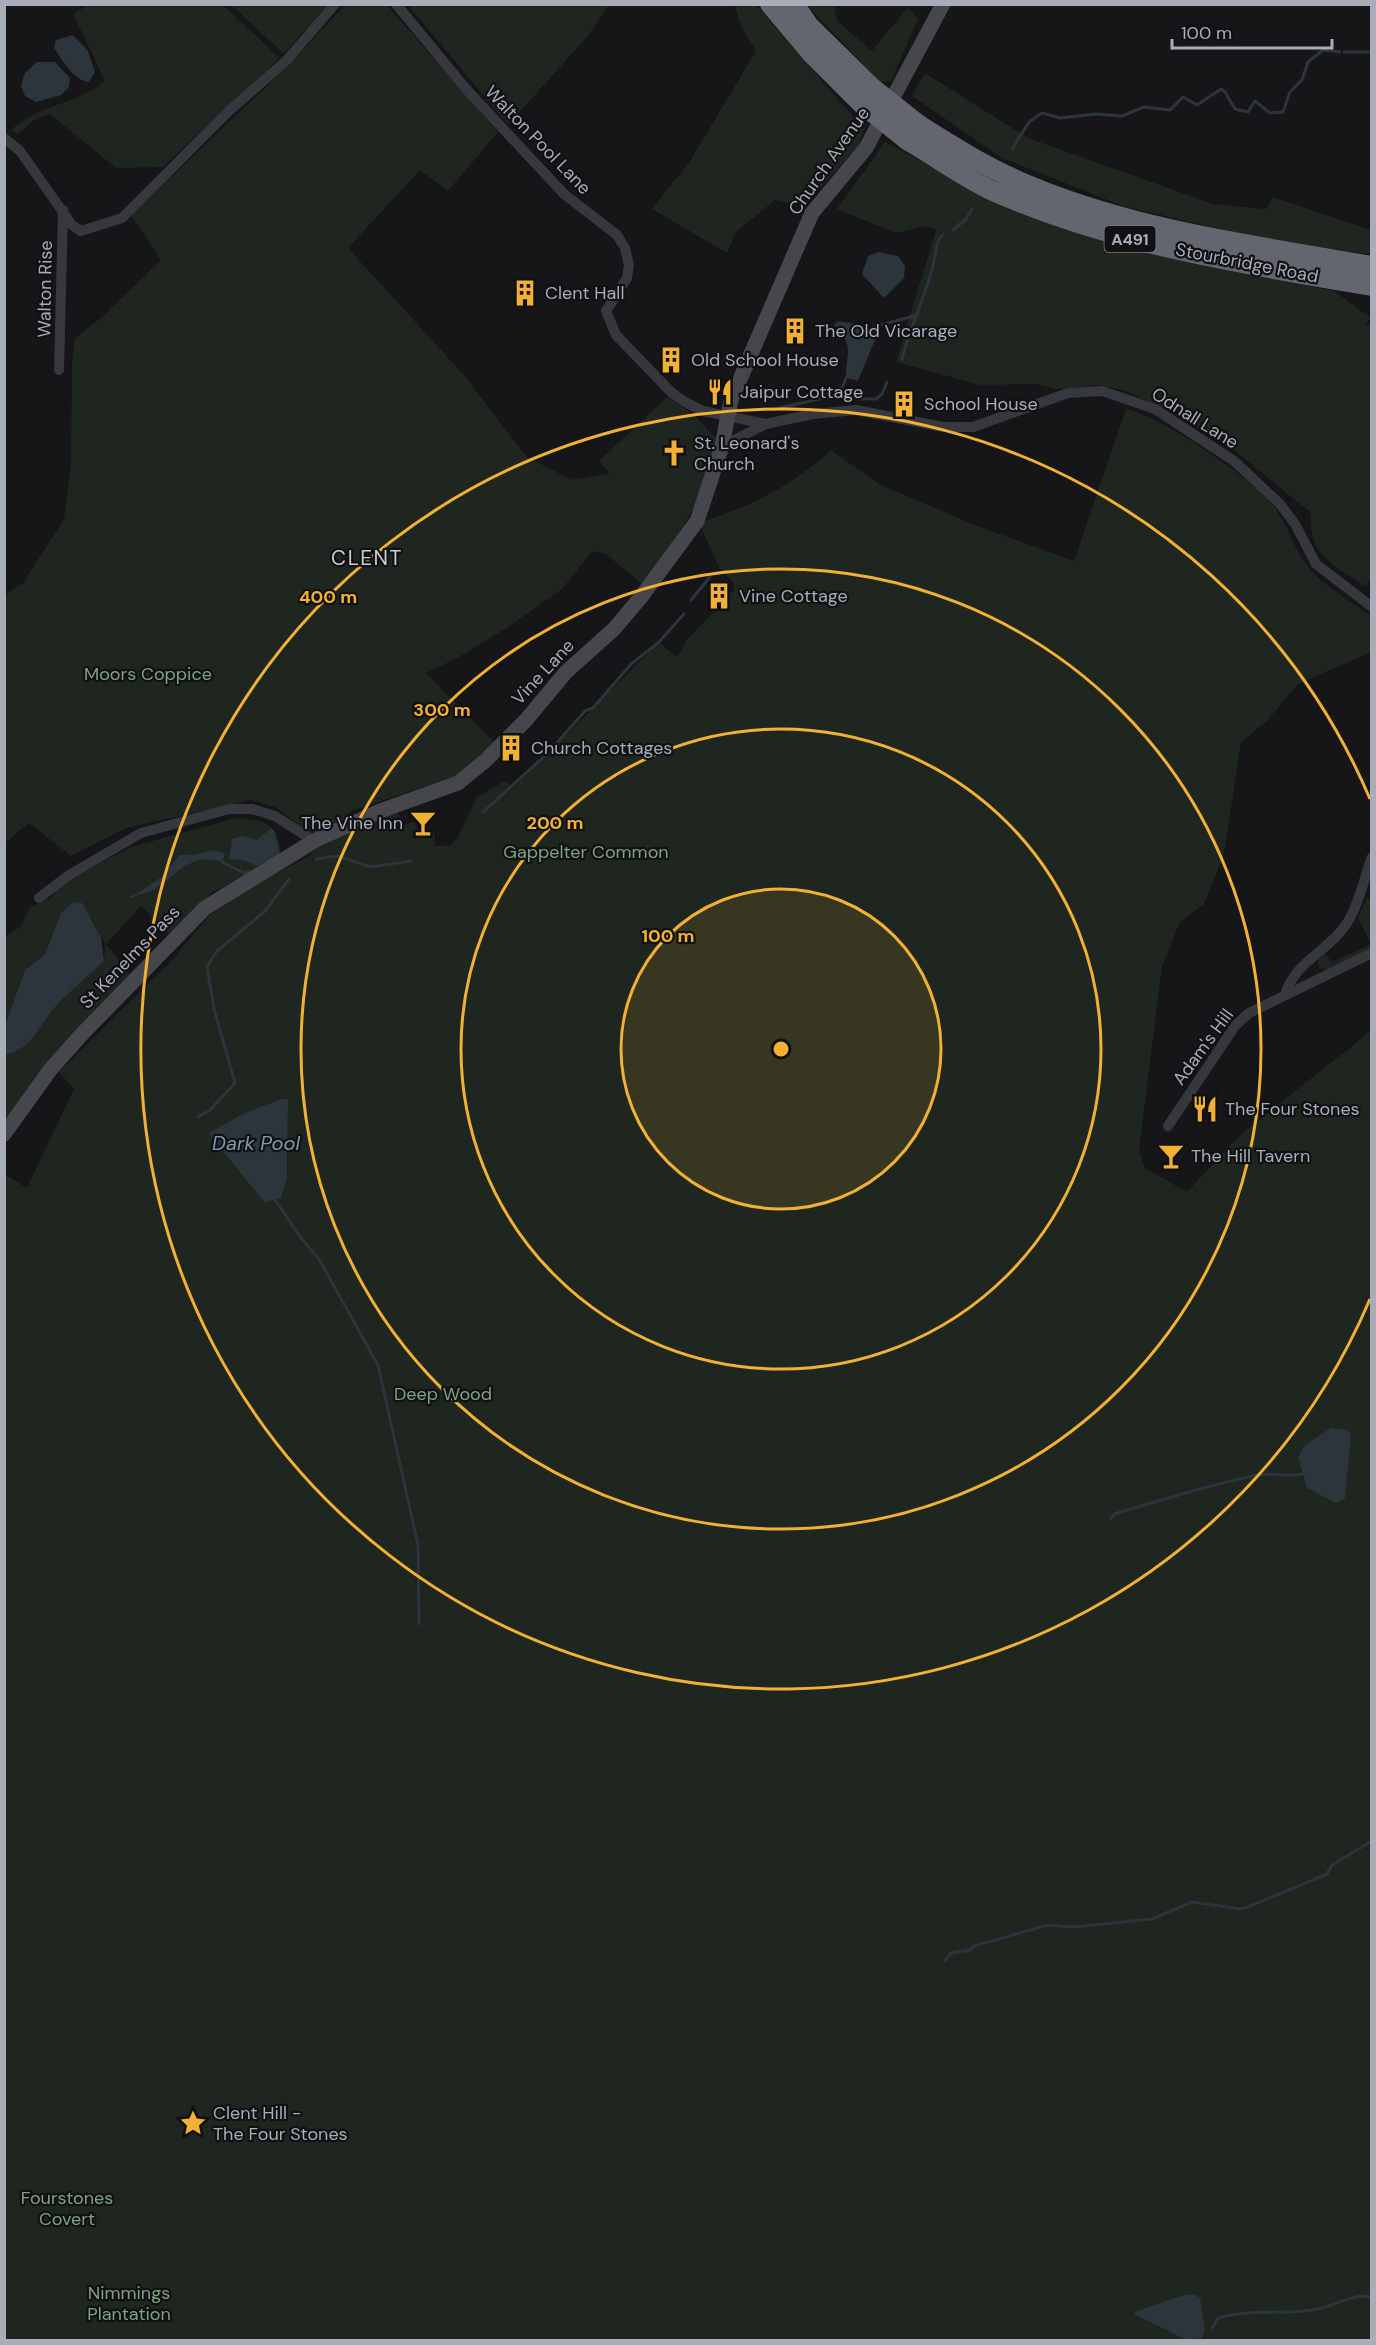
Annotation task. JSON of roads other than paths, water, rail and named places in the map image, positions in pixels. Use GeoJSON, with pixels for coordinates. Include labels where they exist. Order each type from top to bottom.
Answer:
{"type":"FeatureCollection","features":[{"type":"Feature","properties":{"kind":"highway","name":"Stourbridge Road"},"geometry":{"type":"LineString","coordinates":[[770,4],[812,54],[991,190],[1115,236],[1205,257],[1371,286]]}},
{"type":"Feature","properties":{"kind":"highway","name":"Stourbridge Road"},"geometry":{"type":"LineString","coordinates":[[794,4],[809,26],[866,94]]}},
{"type":"Feature","properties":{"kind":"highway","name":"Stourbridge Road"},"geometry":{"type":"LineString","coordinates":[[913,132],[1063,199],[1120,218],[1213,238],[1371,266]]}},
{"type":"Feature","properties":{"kind":"street"},"geometry":{"type":"LineString","coordinates":[[4,138],[20,151],[63,209],[72,225],[81,231],[122,218],[229,111],[287,60],[335,4]]}},
{"type":"Feature","properties":{"kind":"street","name":"Walton Pool Lane"},"geometry":{"type":"LineString","coordinates":[[396,4],[467,90],[564,194],[616,235],[625,248],[629,265],[627,278],[606,311],[616,335],[671,392],[684,402],[703,411],[727,415]]}},
{"type":"Feature","properties":{"kind":"street","name":"Church Avenue"},"geometry":{"type":"LineString","coordinates":[[722,446],[731,400],[812,213],[867,148],[943,4]]}},
{"type":"Feature","properties":{"kind":"street","name":"Walton Rise"},"geometry":{"type":"LineString","coordinates":[[59,370],[63,209]]}},
{"type":"Feature","properties":{"kind":"street","name":"Odnall Lane"},"geometry":{"type":"LineString","coordinates":[[722,446],[766,424],[813,414],[856,410],[943,427],[974,427],[1068,393],[1102,391],[1132,399],[1164,414],[1234,461],[1280,504],[1295,524],[1316,564],[1371,607]]}},
{"type":"Feature","properties":{"kind":"street","name":"Odnall Lane"},"geometry":{"type":"LineString","coordinates":[[727,415],[766,424]]}},
{"type":"Feature","properties":{"kind":"street","name":"Vine Lane"},"geometry":{"type":"LineString","coordinates":[[314,841],[380,811],[458,783],[485,760],[526,720],[566,672],[614,629],[641,597],[697,521],[722,446]]}},
{"type":"Feature","properties":{"kind":"street"},"geometry":{"type":"LineString","coordinates":[[39,898],[69,875],[141,833],[229,809],[252,809],[275,816],[314,841]]}},
{"type":"Feature","properties":{"kind":"street","name":"St Kenelms Pass"},"geometry":{"type":"LineString","coordinates":[[4,1134],[66,1052],[205,908],[314,841]]}},
{"type":"Feature","properties":{"kind":"street"},"geometry":{"type":"LineString","coordinates":[[1286,993],[1290,978],[1337,936],[1348,922],[1371,857]]}},
{"type":"Feature","properties":{"kind":"street","name":"Adam's Hill"},"geometry":{"type":"LineString","coordinates":[[1168,1126],[1235,1026],[1249,1013],[1371,953]]}},
{"type":"Feature","properties":{"kind":"street"},"geometry":{"type":"LineString","coordinates":[[1310,960],[1321,976]]}},
{"type":"Feature","properties":{"kind":"water"},"geometry":{"type":"Polygon","coordinates":[[[73,35],[88,51],[95,72],[89,82],[73,74],[54,48],[56,40],[73,35]]]}},
{"type":"Feature","properties":{"kind":"water"},"geometry":{"type":"Polygon","coordinates":[[[37,62],[55,62],[70,78],[69,87],[61,95],[36,102],[25,96],[21,86],[25,73],[37,62]]]}},
{"type":"Feature","properties":{"kind":"water"},"geometry":{"type":"Polygon","coordinates":[[[878,252],[898,256],[905,266],[904,278],[884,298],[862,274],[868,256],[878,252]]]}},
{"type":"Feature","properties":{"kind":"water"},"geometry":{"type":"Polygon","coordinates":[[[838,321],[873,327],[877,335],[858,381],[846,378],[848,350],[845,339],[834,325],[838,321]]]}},
{"type":"Feature","properties":{"kind":"water"},"geometry":{"type":"Polygon","coordinates":[[[270,829],[274,830],[280,854],[258,866],[243,860],[229,859],[232,839],[242,836],[257,840],[270,829]]]}},
{"type":"Feature","properties":{"kind":"water"},"geometry":{"type":"Polygon","coordinates":[[[213,850],[225,854],[222,862],[208,859],[196,861],[185,866],[147,893],[135,895],[163,876],[179,855],[195,855],[213,850]]]}},
{"type":"Feature","properties":{"kind":"water"},"geometry":{"type":"Polygon","coordinates":[[[73,902],[82,903],[101,937],[104,961],[57,1005],[30,1041],[23,1047],[5,1055],[5,1025],[25,970],[45,954],[61,913],[73,902]]]}},
{"type":"Feature","properties":{"kind":"water","name":"Dark Pool"},"geometry":{"type":"Polygon","coordinates":[[[281,1099],[288,1099],[287,1178],[281,1198],[265,1203],[208,1133],[245,1113],[281,1099]]]}},
{"type":"Feature","properties":{"kind":"water"},"geometry":{"type":"Polygon","coordinates":[[[1331,1428],[1347,1430],[1351,1435],[1345,1498],[1336,1503],[1307,1488],[1298,1457],[1304,1446],[1331,1428]]]}},
{"type":"Feature","properties":{"kind":"water"},"geometry":{"type":"Polygon","coordinates":[[[1184,2295],[1196,2295],[1200,2298],[1205,2331],[1201,2338],[1187,2340],[1134,2312],[1184,2295]]]}},
{"type":"Feature","properties":{"kind":"waterway"},"geometry":{"type":"LineString","coordinates":[[1012,149],[1029,122],[1042,113],[1060,118],[1096,114],[1122,116],[1144,107],[1170,110],[1183,97],[1197,105],[1221,89],[1235,109],[1248,112],[1255,101],[1270,113],[1283,112],[1290,92],[1302,80],[1308,62],[1323,50],[1340,52]]}},
{"type":"Feature","properties":{"kind":"waterway"},"geometry":{"type":"LineString","coordinates":[[1344,52],[1372,52]]}},
{"type":"Feature","properties":{"kind":"waterway"},"geometry":{"type":"LineString","coordinates":[[953,230],[966,219],[972,209]]}},
{"type":"Feature","properties":{"kind":"waterway"},"geometry":{"type":"LineString","coordinates":[[902,359],[931,274],[938,243],[943,234]]}},
{"type":"Feature","properties":{"kind":"waterway"},"geometry":{"type":"LineString","coordinates":[[873,327],[918,315]]}},
{"type":"Feature","properties":{"kind":"waterway"},"geometry":{"type":"LineString","coordinates":[[824,398],[829,391],[842,388],[846,378]]}},
{"type":"Feature","properties":{"kind":"waterway"},"geometry":{"type":"LineString","coordinates":[[779,408],[824,398],[876,399],[882,394],[887,382]]}},
{"type":"Feature","properties":{"kind":"waterway"},"geometry":{"type":"LineString","coordinates":[[691,600],[710,577]]}},
{"type":"Feature","properties":{"kind":"waterway"},"geometry":{"type":"LineString","coordinates":[[483,812],[548,753],[585,711],[593,708],[631,664],[659,642],[684,614]]}},
{"type":"Feature","properties":{"kind":"waterway"},"geometry":{"type":"LineString","coordinates":[[316,859],[337,856],[371,867],[411,861]]}},
{"type":"Feature","properties":{"kind":"waterway"},"geometry":{"type":"LineString","coordinates":[[222,862],[244,873],[250,872]]}},
{"type":"Feature","properties":{"kind":"waterway"},"geometry":{"type":"LineString","coordinates":[[198,1117],[210,1110],[235,1083],[214,1009],[207,967],[216,952],[265,911],[289,879]]}},
{"type":"Feature","properties":{"kind":"waterway"},"geometry":{"type":"LineString","coordinates":[[275,1200],[301,1238],[319,1259],[378,1365],[418,1545],[419,1624]]}},
{"type":"Feature","properties":{"kind":"waterway"},"geometry":{"type":"LineString","coordinates":[[1111,1519],[1114,1514],[1239,1479],[1263,1474],[1302,1474]]}},
{"type":"Feature","properties":{"kind":"waterway"},"geometry":{"type":"LineString","coordinates":[[945,1961],[951,1953],[970,1950],[974,1946],[1048,1925],[1074,1927],[1152,1919],[1192,1902],[1240,1909],[1248,1907],[1327,1874],[1332,1865],[1372,1841]]}},
{"type":"Feature","properties":{"kind":"waterway"},"geometry":{"type":"LineString","coordinates":[[1212,2328],[1218,2318],[1230,2315],[1305,2311],[1358,2297],[1372,2297]]}},
{"type":"Feature","properties":{"kind":"place","name":"Clent Hall"},"geometry":{"type":"Point","coordinates":[525,293]}},
{"type":"Feature","properties":{"kind":"place","name":"The Old Vicarage"},"geometry":{"type":"Point","coordinates":[795,331]}},
{"type":"Feature","properties":{"kind":"place","name":"Old School House"},"geometry":{"type":"Point","coordinates":[671,360]}},
{"type":"Feature","properties":{"kind":"place","name":"Jaipur Cottage"},"geometry":{"type":"Point","coordinates":[720,392]}},
{"type":"Feature","properties":{"kind":"place","name":"School House"},"geometry":{"type":"Point","coordinates":[904,404]}},
{"type":"Feature","properties":{"kind":"place","name":"St. Leonard's Church"},"geometry":{"type":"Point","coordinates":[674,453]}},
{"type":"Feature","properties":{"kind":"place","name":"Vine Cottage"},"geometry":{"type":"Point","coordinates":[719,596]}},
{"type":"Feature","properties":{"kind":"place","name":"Church Cottages"},"geometry":{"type":"Point","coordinates":[511,748]}},
{"type":"Feature","properties":{"kind":"place","name":"The Vine Inn"},"geometry":{"type":"Point","coordinates":[423,823]}},
{"type":"Feature","properties":{"kind":"place","name":"The Four Stones"},"geometry":{"type":"Point","coordinates":[1205,1109]}},
{"type":"Feature","properties":{"kind":"place","name":"The Hill Tavern"},"geometry":{"type":"Point","coordinates":[1171,1156]}},
{"type":"Feature","properties":{"kind":"place","name":"Clent Hill - The Four Stones"},"geometry":{"type":"Point","coordinates":[193,2123]}},
{"type":"Feature","properties":{"kind":"district","name":"CLENT"},"geometry":{"type":"Point","coordinates":[367,558]}},
{"type":"Feature","properties":{"kind":"park label","name":"Moors Coppice"},"geometry":{"type":"Point","coordinates":[148,674]}},
{"type":"Feature","properties":{"kind":"park label","name":"Gappelter Common"},"geometry":{"type":"Point","coordinates":[586,852]}},
{"type":"Feature","properties":{"kind":"park label","name":"Deep Wood"},"geometry":{"type":"Point","coordinates":[443,1394]}},
{"type":"Feature","properties":{"kind":"park label","name":"Fourstones Covert"},"geometry":{"type":"Point","coordinates":[67,2208]}},
{"type":"Feature","properties":{"kind":"park label","name":"Nimmings Plantation"},"geometry":{"type":"Point","coordinates":[129,2303]}}]}
